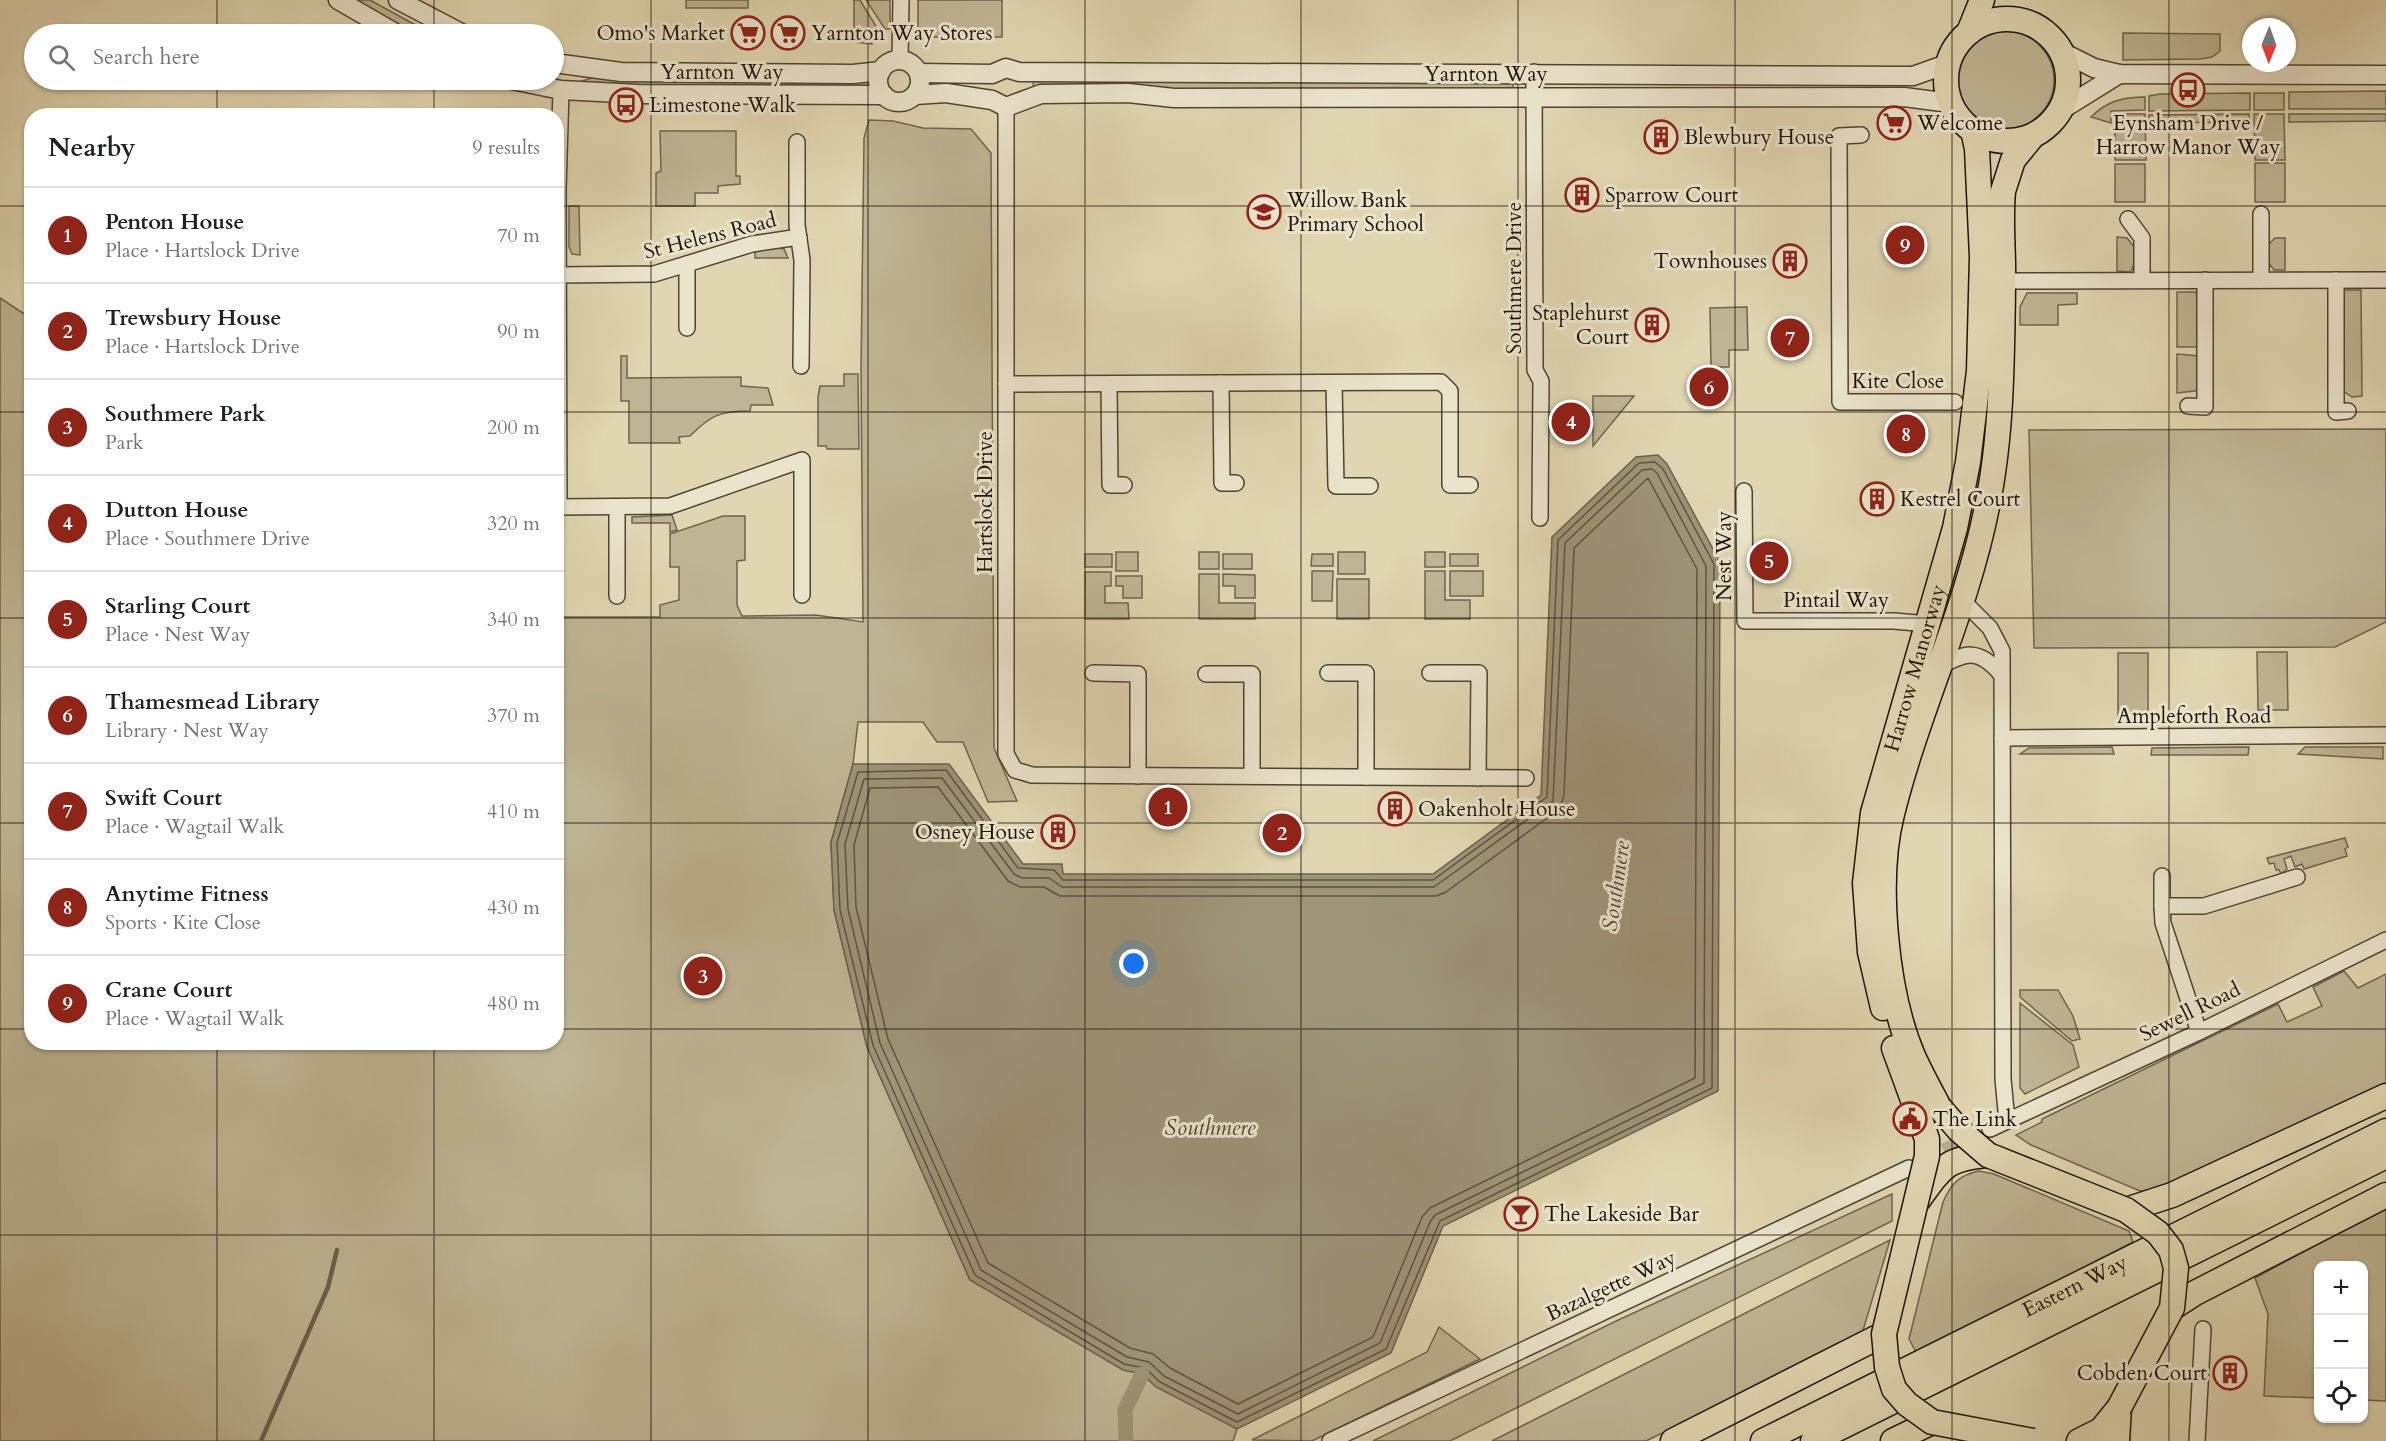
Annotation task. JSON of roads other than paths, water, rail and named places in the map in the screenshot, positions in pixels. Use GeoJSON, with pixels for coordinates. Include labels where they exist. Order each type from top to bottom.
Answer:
{"type":"FeatureCollection","features":[{"type":"Feature","properties":{"kind":"main road"},"geometry":{"type":"LineString","coordinates":[[1969,32],[1998,20],[2027,22],[2053,39],[2064,53],[2068,77],[2061,110],[2043,131],[2031,138],[1998,141],[1973,130],[1950,103],[1947,88],[1947,64],[1953,50],[1969,32],[1982,0]]}},
{"type":"Feature","properties":{"kind":"main road"},"geometry":{"type":"LineString","coordinates":[[2016,0],[2027,22]]}},
{"type":"Feature","properties":{"kind":"main road","name":"Harrow Manorway"},"geometry":{"type":"LineString","coordinates":[[1973,130],[1977,149],[1981,219],[1979,371],[1964,490],[1928,624],[1918,690],[1891,816],[1884,867],[1884,911],[1896,996],[1912,1055],[1939,1107],[1988,1155]]}},
{"type":"Feature","properties":{"kind":"main road","name":"Harrow Manorway"},"geometry":{"type":"LineString","coordinates":[[1932,1422],[1908,1404],[1894,1389],[1887,1367],[1884,1334],[1919,1199],[1927,1156],[1927,1139],[1890,1035],[1870,952],[1865,883],[1873,813],[1918,690],[1938,668],[1964,602],[1987,508],[1997,449],[2003,281],[2003,191],[2013,160],[2031,138]]}},
{"type":"Feature","properties":{"kind":"main road"},"geometry":{"type":"LineString","coordinates":[[2126,1210],[2172,1195],[2386,1096]]}},
{"type":"Feature","properties":{"kind":"main road","name":"Eastern Way"},"geometry":{"type":"LineString","coordinates":[[1763,1441],[2386,1131]]}},
{"type":"Feature","properties":{"kind":"main road"},"geometry":{"type":"LineString","coordinates":[[1919,1199],[1940,1169],[1963,1157],[1988,1155],[2126,1210],[2158,1233],[2170,1250],[2175,1268],[2172,1308],[2119,1408],[2101,1430],[2079,1441]]}},
{"type":"Feature","properties":{"kind":"main road","name":"Eastern Way"},"geometry":{"type":"LineString","coordinates":[[1813,1441],[2386,1156]]}},
{"type":"Feature","properties":{"kind":"main road"},"geometry":{"type":"LineString","coordinates":[[2172,1308],[2195,1293],[2386,1195]]}},
{"type":"Feature","properties":{"kind":"main road"},"geometry":{"type":"LineString","coordinates":[[1673,1441],[1884,1334]]}},
{"type":"Feature","properties":{"kind":"main road"},"geometry":{"type":"LineString","coordinates":[[2117,1441],[2119,1408]]}},
{"type":"Feature","properties":{"kind":"main road"},"geometry":{"type":"LineString","coordinates":[[1893,1441],[1932,1422],[2033,1441]]}},
{"type":"Feature","properties":{"kind":"street"},"geometry":{"type":"LineString","coordinates":[[338,0],[380,24]]}},
{"type":"Feature","properties":{"kind":"street"},"geometry":{"type":"LineString","coordinates":[[398,0],[444,24]]}},
{"type":"Feature","properties":{"kind":"street"},"geometry":{"type":"LineString","coordinates":[[901,0],[900,60],[914,66],[919,73],[921,84],[915,95]]}},
{"type":"Feature","properties":{"kind":"street"},"geometry":{"type":"LineString","coordinates":[[2064,53],[2094,68],[2120,74],[2386,75]]}},
{"type":"Feature","properties":{"kind":"street","name":"Yarnton Way"},"geometry":{"type":"LineString","coordinates":[[564,65],[621,72],[853,74],[881,70],[889,62],[900,60]]}},
{"type":"Feature","properties":{"kind":"street","name":"Yarnton Way"},"geometry":{"type":"LineString","coordinates":[[919,73],[992,74],[1006,68],[1019,72],[1534,72],[1913,76],[1947,64]]}},
{"type":"Feature","properties":{"kind":"street"},"geometry":{"type":"LineString","coordinates":[[881,70],[878,83],[884,95]]}},
{"type":"Feature","properties":{"kind":"street"},"geometry":{"type":"LineString","coordinates":[[992,74],[987,84],[1007,103],[1026,92],[1026,83],[1019,72]]}},
{"type":"Feature","properties":{"kind":"street","name":"Southmere Drive"},"geometry":{"type":"LineString","coordinates":[[1534,72],[1535,370],[1541,381],[1540,518]]}},
{"type":"Feature","properties":{"kind":"street"},"geometry":{"type":"LineString","coordinates":[[2061,110],[2120,74]]}},
{"type":"Feature","properties":{"kind":"street"},"geometry":{"type":"LineString","coordinates":[[561,90],[561,108]]}},
{"type":"Feature","properties":{"kind":"street","name":"Yarnton Way"},"geometry":{"type":"LineString","coordinates":[[561,90],[638,94],[884,95],[899,102],[915,95],[946,93],[1007,103],[1041,94],[1128,93],[1174,98],[1904,97],[1950,103]]}},
{"type":"Feature","properties":{"kind":"street","name":"Hartslock Drive"},"geometry":{"type":"LineString","coordinates":[[1007,103],[1006,754],[1015,770],[1032,775],[1526,778]]}},
{"type":"Feature","properties":{"kind":"street","name":"Kite Close"},"geometry":{"type":"LineString","coordinates":[[1861,135],[1839,136],[1840,402],[1955,402]]}},
{"type":"Feature","properties":{"kind":"street"},"geometry":{"type":"LineString","coordinates":[[797,142],[799,237],[802,260],[801,366]]}},
{"type":"Feature","properties":{"kind":"street"},"geometry":{"type":"LineString","coordinates":[[2261,214],[2261,280]]}},
{"type":"Feature","properties":{"kind":"street"},"geometry":{"type":"LineString","coordinates":[[2128,219],[2142,238],[2142,280]]}},
{"type":"Feature","properties":{"kind":"street","name":"St Helens Road"},"geometry":{"type":"LineString","coordinates":[[564,275],[654,274],[752,244],[799,237]]}},
{"type":"Feature","properties":{"kind":"street"},"geometry":{"type":"LineString","coordinates":[[687,264],[687,328]]}},
{"type":"Feature","properties":{"kind":"street"},"geometry":{"type":"LineString","coordinates":[[2336,279],[2342,412]]}},
{"type":"Feature","properties":{"kind":"street"},"geometry":{"type":"LineString","coordinates":[[2188,406],[2205,406],[2205,280]]}},
{"type":"Feature","properties":{"kind":"street"},"geometry":{"type":"LineString","coordinates":[[2003,281],[2386,280]]}},
{"type":"Feature","properties":{"kind":"street"},"geometry":{"type":"LineString","coordinates":[[1006,384],[1441,382],[1450,391],[1450,485],[1470,485]]}},
{"type":"Feature","properties":{"kind":"street"},"geometry":{"type":"LineString","coordinates":[[1334,383],[1336,486],[1370,486]]}},
{"type":"Feature","properties":{"kind":"street"},"geometry":{"type":"LineString","coordinates":[[1109,384],[1110,485],[1124,485]]}},
{"type":"Feature","properties":{"kind":"street"},"geometry":{"type":"LineString","coordinates":[[1221,384],[1222,483],[1236,483]]}},
{"type":"Feature","properties":{"kind":"street"},"geometry":{"type":"LineString","coordinates":[[564,507],[670,506],[802,460],[802,595]]}},
{"type":"Feature","properties":{"kind":"street","name":"Nest Way"},"geometry":{"type":"LineString","coordinates":[[1744,491],[1745,621]]}},
{"type":"Feature","properties":{"kind":"street"},"geometry":{"type":"LineString","coordinates":[[617,507],[617,596]]}},
{"type":"Feature","properties":{"kind":"street","name":"Harrow Manorway"},"geometry":{"type":"LineString","coordinates":[[1964,602],[1990,628],[2001,647],[2003,1079],[2006,1111],[2011,1119]]}},
{"type":"Feature","properties":{"kind":"street","name":"Pintail Way"},"geometry":{"type":"LineString","coordinates":[[1745,621],[1894,621],[1928,624]]}},
{"type":"Feature","properties":{"kind":"street","name":"Harrow Manorway"},"geometry":{"type":"LineString","coordinates":[[1938,668],[1960,657],[1977,655],[1987,658],[2000,673]]}},
{"type":"Feature","properties":{"kind":"street"},"geometry":{"type":"LineString","coordinates":[[1093,673],[1138,674],[1138,776]]}},
{"type":"Feature","properties":{"kind":"street"},"geometry":{"type":"LineString","coordinates":[[1328,673],[1366,673],[1366,777]]}},
{"type":"Feature","properties":{"kind":"street"},"geometry":{"type":"LineString","coordinates":[[1430,673],[1479,673],[1478,778]]}},
{"type":"Feature","properties":{"kind":"street"},"geometry":{"type":"LineString","coordinates":[[1206,674],[1252,674],[1252,776]]}},
{"type":"Feature","properties":{"kind":"street","name":"Ampleforth Road"},"geometry":{"type":"LineString","coordinates":[[2002,738],[2386,735]]}},
{"type":"Feature","properties":{"kind":"street"},"geometry":{"type":"LineString","coordinates":[[2162,876],[2163,923],[2199,1032]]}},
{"type":"Feature","properties":{"kind":"street"},"geometry":{"type":"LineString","coordinates":[[2162,906],[2204,906],[2297,877]]}},
{"type":"Feature","properties":{"kind":"street","name":"Sewell Road"},"geometry":{"type":"LineString","coordinates":[[2011,1119],[2199,1032],[2386,940]]}},
{"type":"Feature","properties":{"kind":"street"},"geometry":{"type":"LineString","coordinates":[[1990,1129],[2011,1119]]}},
{"type":"Feature","properties":{"kind":"street","name":"Bazalgette Way"},"geometry":{"type":"LineString","coordinates":[[1330,1441],[1909,1168]]}},
{"type":"Feature","properties":{"kind":"street"},"geometry":{"type":"LineString","coordinates":[[2197,1441],[2203,1329]]}},
{"type":"Feature","properties":{"kind":"water","name":"Southmere"},"geometry":{"type":"Polygon","coordinates":[[[1658,455],[1667,464],[1720,562],[1718,1091],[1443,1226],[1391,1353],[1237,1429],[1156,1387],[1142,1374],[1123,1370],[970,1280],[867,1047],[834,910],[831,842],[853,764],[949,764],[1023,864],[1062,864],[1063,874],[1433,874],[1541,795],[1552,537],[1636,457],[1658,455]]]}},
{"type":"Feature","properties":{"kind":"waterway"},"geometry":{"type":"LineString","coordinates":[[261,1441],[328,1287],[337,1250]]}},
{"type":"Feature","properties":{"kind":"waterway"},"geometry":{"type":"LineString","coordinates":[[1126,1441],[1125,1410],[1142,1374]]}},
{"type":"Feature","properties":{"kind":"tunnel"},"geometry":{"type":"LineString","coordinates":[[1923,1161],[1990,1129]]}},
{"type":"Feature","properties":{"kind":"place","name":"Omo's Market"},"geometry":{"type":"Point","coordinates":[748,33]}},
{"type":"Feature","properties":{"kind":"place","name":"Yarnton Way Stores"},"geometry":{"type":"Point","coordinates":[788,33]}},
{"type":"Feature","properties":{"kind":"place","name":"Eynsham Drive / Harrow Manor Way"},"geometry":{"type":"Point","coordinates":[2188,90]}},
{"type":"Feature","properties":{"kind":"place","name":"Limestone Walk"},"geometry":{"type":"Point","coordinates":[626,105]}},
{"type":"Feature","properties":{"kind":"place","name":"Welcome"},"geometry":{"type":"Point","coordinates":[1894,123]}},
{"type":"Feature","properties":{"kind":"place","name":"Blewbury House"},"geometry":{"type":"Point","coordinates":[1661,137]}},
{"type":"Feature","properties":{"kind":"place","name":"Sparrow Court"},"geometry":{"type":"Point","coordinates":[1582,195]}},
{"type":"Feature","properties":{"kind":"place","name":"Willow Bank Primary School"},"geometry":{"type":"Point","coordinates":[1264,212]}},
{"type":"Feature","properties":{"kind":"place","name":"Crane Court"},"geometry":{"type":"Point","coordinates":[1905,245]}},
{"type":"Feature","properties":{"kind":"place","name":"Townhouses"},"geometry":{"type":"Point","coordinates":[1790,261]}},
{"type":"Feature","properties":{"kind":"place","name":"Staplehurst Court"},"geometry":{"type":"Point","coordinates":[1652,325]}},
{"type":"Feature","properties":{"kind":"place","name":"Swift Court"},"geometry":{"type":"Point","coordinates":[1790,338]}},
{"type":"Feature","properties":{"kind":"place","name":"Thamesmead Library"},"geometry":{"type":"Point","coordinates":[1709,387]}},
{"type":"Feature","properties":{"kind":"place","name":"Dutton House"},"geometry":{"type":"Point","coordinates":[1571,422]}},
{"type":"Feature","properties":{"kind":"place","name":"Anytime Fitness"},"geometry":{"type":"Point","coordinates":[1906,434]}},
{"type":"Feature","properties":{"kind":"place","name":"Kestrel Court"},"geometry":{"type":"Point","coordinates":[1877,499]}},
{"type":"Feature","properties":{"kind":"place","name":"Starling Court"},"geometry":{"type":"Point","coordinates":[1769,561]}},
{"type":"Feature","properties":{"kind":"place","name":"Penton House"},"geometry":{"type":"Point","coordinates":[1168,807]}},
{"type":"Feature","properties":{"kind":"place","name":"Oakenholt House"},"geometry":{"type":"Point","coordinates":[1395,809]}},
{"type":"Feature","properties":{"kind":"place","name":"Osney House"},"geometry":{"type":"Point","coordinates":[1058,832]}},
{"type":"Feature","properties":{"kind":"place","name":"Trewsbury House"},"geometry":{"type":"Point","coordinates":[1282,833]}},
{"type":"Feature","properties":{"kind":"place","name":"Southmere Park"},"geometry":{"type":"Point","coordinates":[703,976]}},
{"type":"Feature","properties":{"kind":"place","name":"The Link"},"geometry":{"type":"Point","coordinates":[1910,1119]}},
{"type":"Feature","properties":{"kind":"place","name":"The Lakeside Bar"},"geometry":{"type":"Point","coordinates":[1521,1214]}},
{"type":"Feature","properties":{"kind":"place","name":"Cobden Court"},"geometry":{"type":"Point","coordinates":[2230,1373]}}]}
